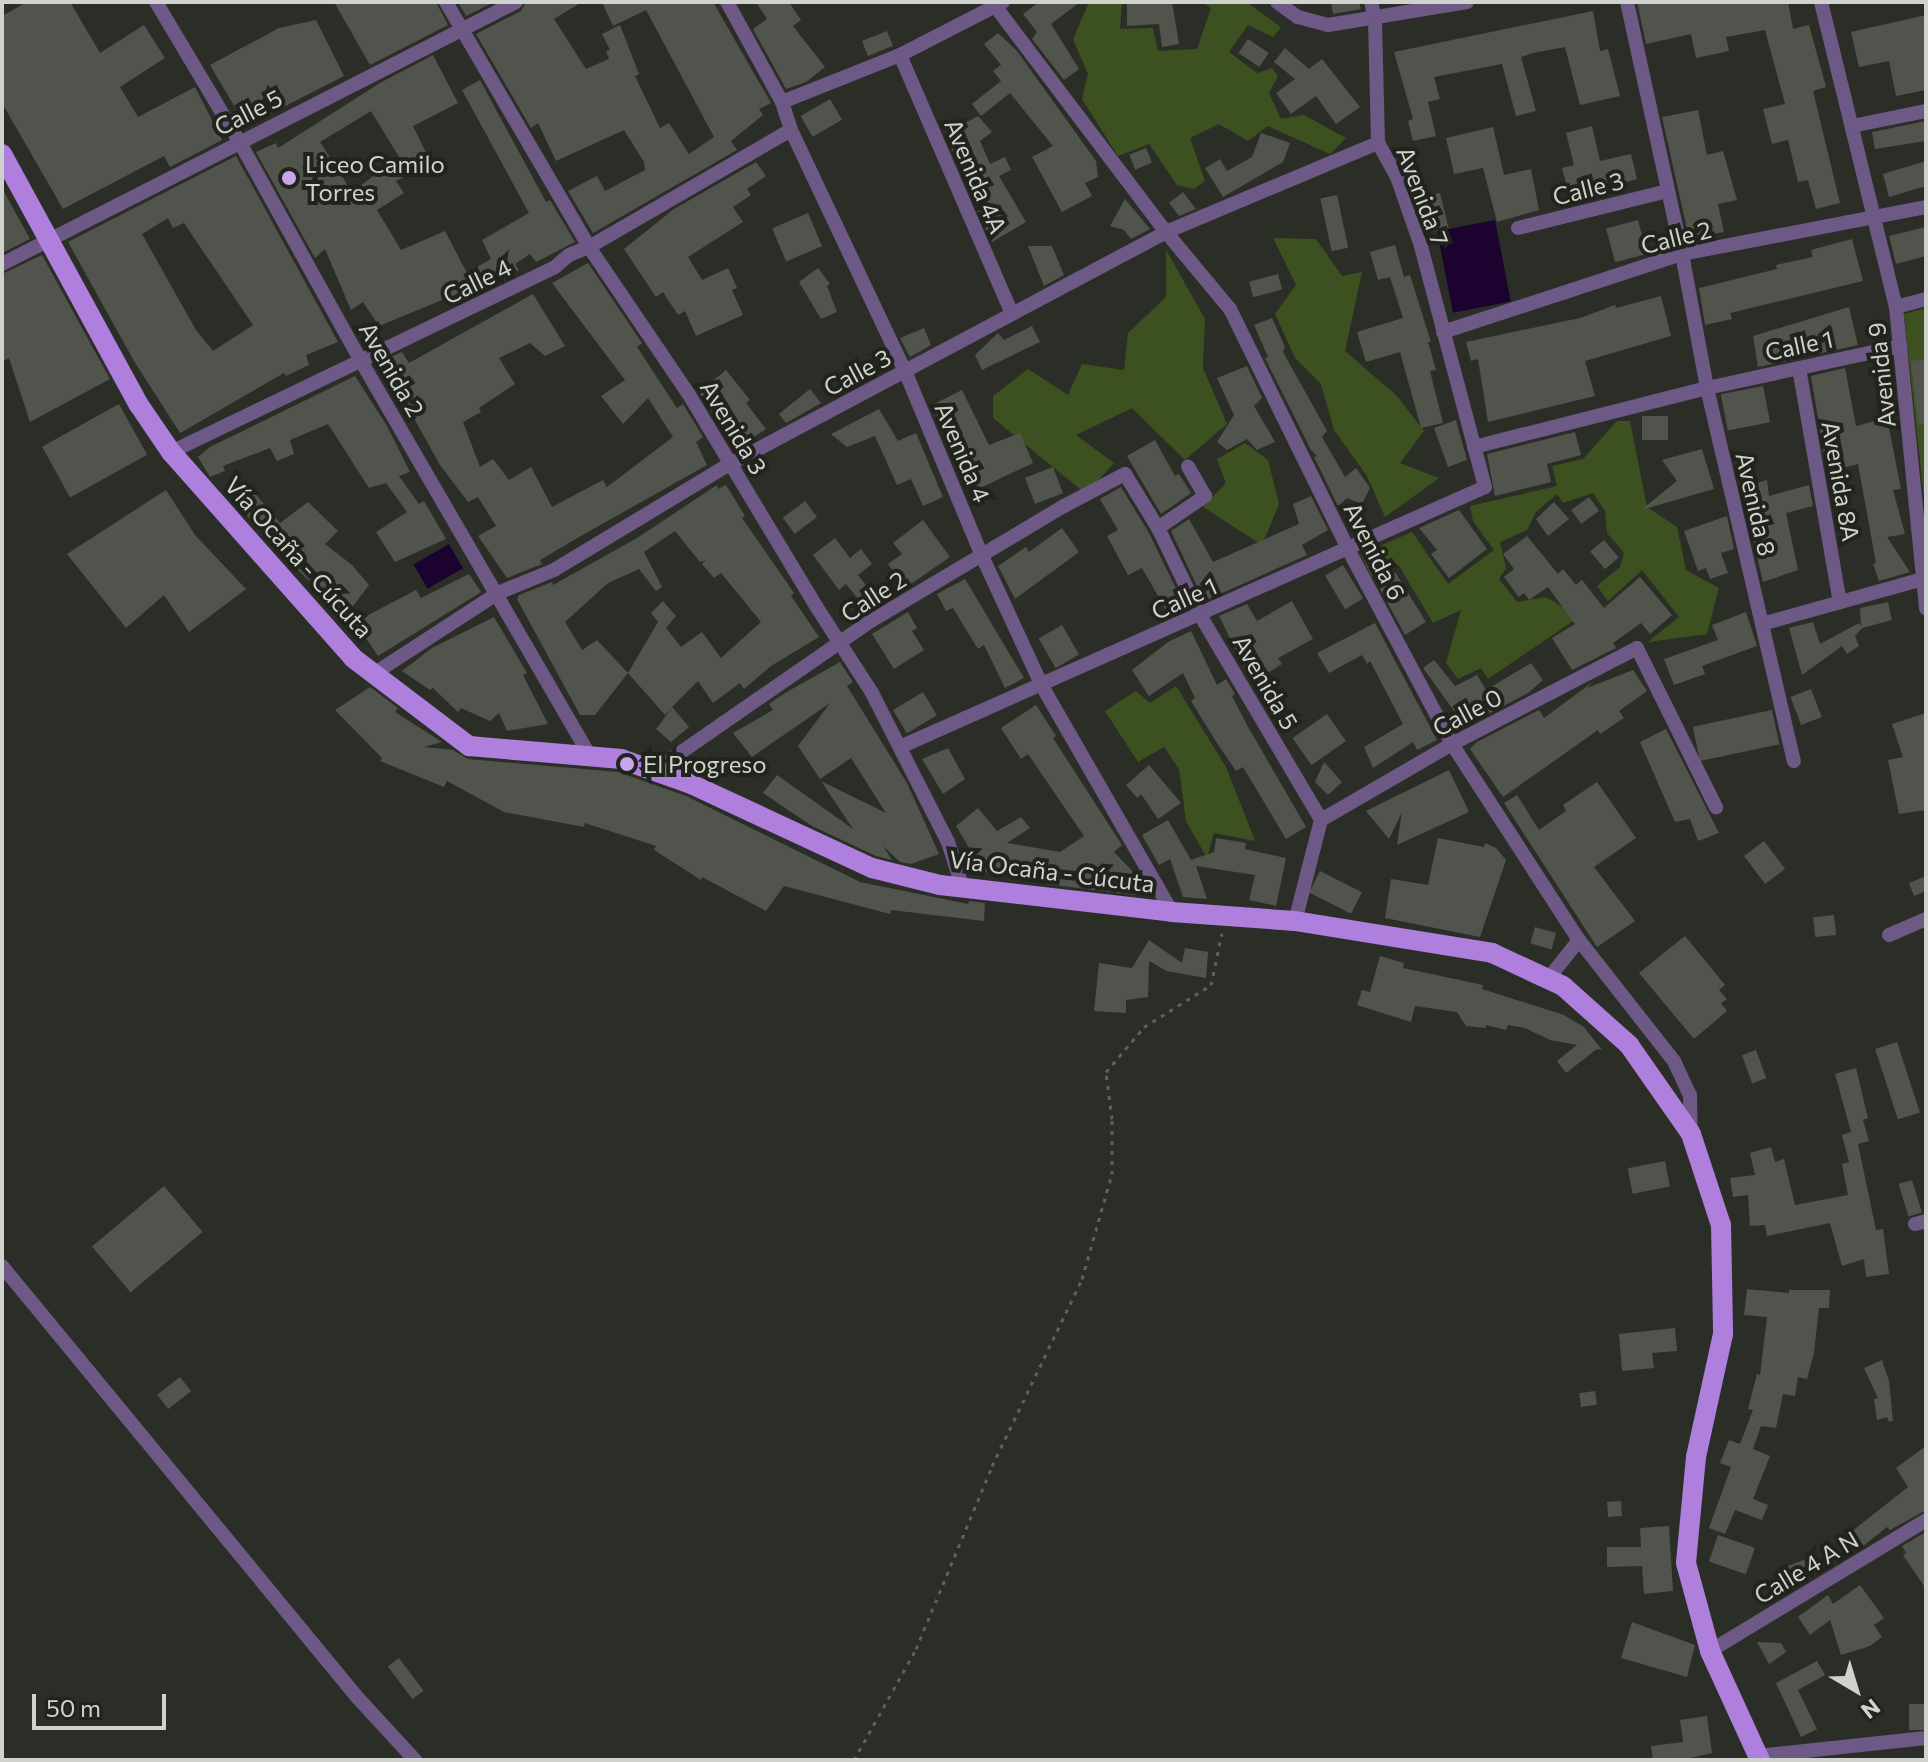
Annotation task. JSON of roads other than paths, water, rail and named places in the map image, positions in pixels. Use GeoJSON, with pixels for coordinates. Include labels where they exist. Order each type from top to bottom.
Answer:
{"type":"FeatureCollection","features":[{"type":"Feature","properties":{"kind":"main road","name":"Vía Ocaña - Cúcuta"},"geometry":{"type":"LineString","coordinates":[[2,154],[139,405],[171,452],[353,658],[469,746],[621,759],[691,784],[872,868],[940,885],[1172,912],[1295,921],[1492,953],[1563,986],[1629,1045],[1691,1134],[1721,1225],[1723,1334],[1696,1457],[1686,1563],[1710,1651],[1759,1758]]}},
{"type":"Feature","properties":{"kind":"street","name":"Avenida 2"},"geometry":{"type":"LineString","coordinates":[[156,2],[239,141],[361,361],[591,757]]}},
{"type":"Feature","properties":{"kind":"street","name":"Avenida 3"},"geometry":{"type":"LineString","coordinates":[[446,2],[589,247],[688,393],[872,693],[948,842],[962,886]]}},
{"type":"Feature","properties":{"kind":"street","name":"Calle 5"},"geometry":{"type":"LineString","coordinates":[[2,264],[516,2]]}},
{"type":"Feature","properties":{"kind":"street","name":"Avenida 4"},"geometry":{"type":"LineString","coordinates":[[727,2],[782,102],[791,130],[905,371],[982,556],[1042,686],[1172,912]]}},
{"type":"Feature","properties":{"kind":"street"},"geometry":{"type":"LineString","coordinates":[[1277,2],[1298,17],[1328,25],[1467,2]]}},
{"type":"Feature","properties":{"kind":"street","name":"Avenida 7"},"geometry":{"type":"LineString","coordinates":[[1371,2],[1375,19],[1378,143],[1397,177],[1421,246],[1485,487]]}},
{"type":"Feature","properties":{"kind":"street","name":"Avenida 8"},"geometry":{"type":"LineString","coordinates":[[1627,2],[1682,254],[1707,388],[1794,761]]}},
{"type":"Feature","properties":{"kind":"street","name":"Avenida 9"},"geometry":{"type":"LineString","coordinates":[[1821,2],[1896,307],[1926,609]]}},
{"type":"Feature","properties":{"kind":"street"},"geometry":{"type":"LineString","coordinates":[[782,102],[900,55],[997,3]]}},
{"type":"Feature","properties":{"kind":"street","name":"Avenida 6"},"geometry":{"type":"LineString","coordinates":[[997,3],[1166,232],[1230,309],[1349,551],[1452,744],[1579,940],[1674,1061],[1690,1095],[1691,1134]]}},
{"type":"Feature","properties":{"kind":"street","name":"Avenida 4A"},"geometry":{"type":"LineString","coordinates":[[900,55],[1012,314]]}},
{"type":"Feature","properties":{"kind":"street"},"geometry":{"type":"LineString","coordinates":[[1852,126],[1926,111]]}},
{"type":"Feature","properties":{"kind":"street","name":"Calle 4"},"geometry":{"type":"LineString","coordinates":[[171,452],[589,247],[791,130]]}},
{"type":"Feature","properties":{"kind":"street","name":"Calle 3"},"geometry":{"type":"LineString","coordinates":[[375,673],[498,593],[554,570],[730,464],[1166,232],[1378,143]]}},
{"type":"Feature","properties":{"kind":"street","name":"Calle 3"},"geometry":{"type":"LineString","coordinates":[[1518,228],[1668,191]]}},
{"type":"Feature","properties":{"kind":"street","name":"Calle 2"},"geometry":{"type":"LineString","coordinates":[[1443,332],[1682,254],[1926,207]]}},
{"type":"Feature","properties":{"kind":"street"},"geometry":{"type":"LineString","coordinates":[[1896,307],[1926,299]]}},
{"type":"Feature","properties":{"kind":"street","name":"Calle 1"},"geometry":{"type":"LineString","coordinates":[[1474,447],[1707,388],[1901,346]]}},
{"type":"Feature","properties":{"kind":"street","name":"Avenida 8A"},"geometry":{"type":"LineString","coordinates":[[1799,368],[1840,602]]}},
{"type":"Feature","properties":{"kind":"street"},"geometry":{"type":"LineString","coordinates":[[1158,528],[1205,496],[1188,467]]}},
{"type":"Feature","properties":{"kind":"street","name":"Calle 2"},"geometry":{"type":"LineString","coordinates":[[654,771],[871,621],[1125,474]]}},
{"type":"Feature","properties":{"kind":"street","name":"Avenida 5"},"geometry":{"type":"LineString","coordinates":[[1125,474],[1158,528],[1200,615],[1321,820]]}},
{"type":"Feature","properties":{"kind":"street","name":"Calle 1"},"geometry":{"type":"LineString","coordinates":[[900,747],[1349,551],[1485,487]]}},
{"type":"Feature","properties":{"kind":"street"},"geometry":{"type":"LineString","coordinates":[[1762,624],[1923,579]]}},
{"type":"Feature","properties":{"kind":"street","name":"Calle 0"},"geometry":{"type":"LineString","coordinates":[[1321,820],[1452,744],[1637,648],[1716,807]]}},
{"type":"Feature","properties":{"kind":"street"},"geometry":{"type":"LineString","coordinates":[[1295,921],[1321,820]]}},
{"type":"Feature","properties":{"kind":"street"},"geometry":{"type":"LineString","coordinates":[[1889,935],[1926,919]]}},
{"type":"Feature","properties":{"kind":"street"},"geometry":{"type":"LineString","coordinates":[[1548,979],[1579,940]]}},
{"type":"Feature","properties":{"kind":"street"},"geometry":{"type":"LineString","coordinates":[[2,1266],[357,1697],[415,1760]]}},
{"type":"Feature","properties":{"kind":"street","name":"Calle 4 A N"},"geometry":{"type":"LineString","coordinates":[[1710,1651],[1926,1520]]}},
{"type":"Feature","properties":{"kind":"street"},"geometry":{"type":"LineString","coordinates":[[1759,1758],[1926,1738]]}},
{"type":"Feature","properties":{"kind":"place","name":"Liceo Camilo Torres"},"geometry":{"type":"Point","coordinates":[289,178]}},
{"type":"Feature","properties":{"kind":"place","name":"El Progreso"},"geometry":{"type":"Point","coordinates":[627,764]}}]}
